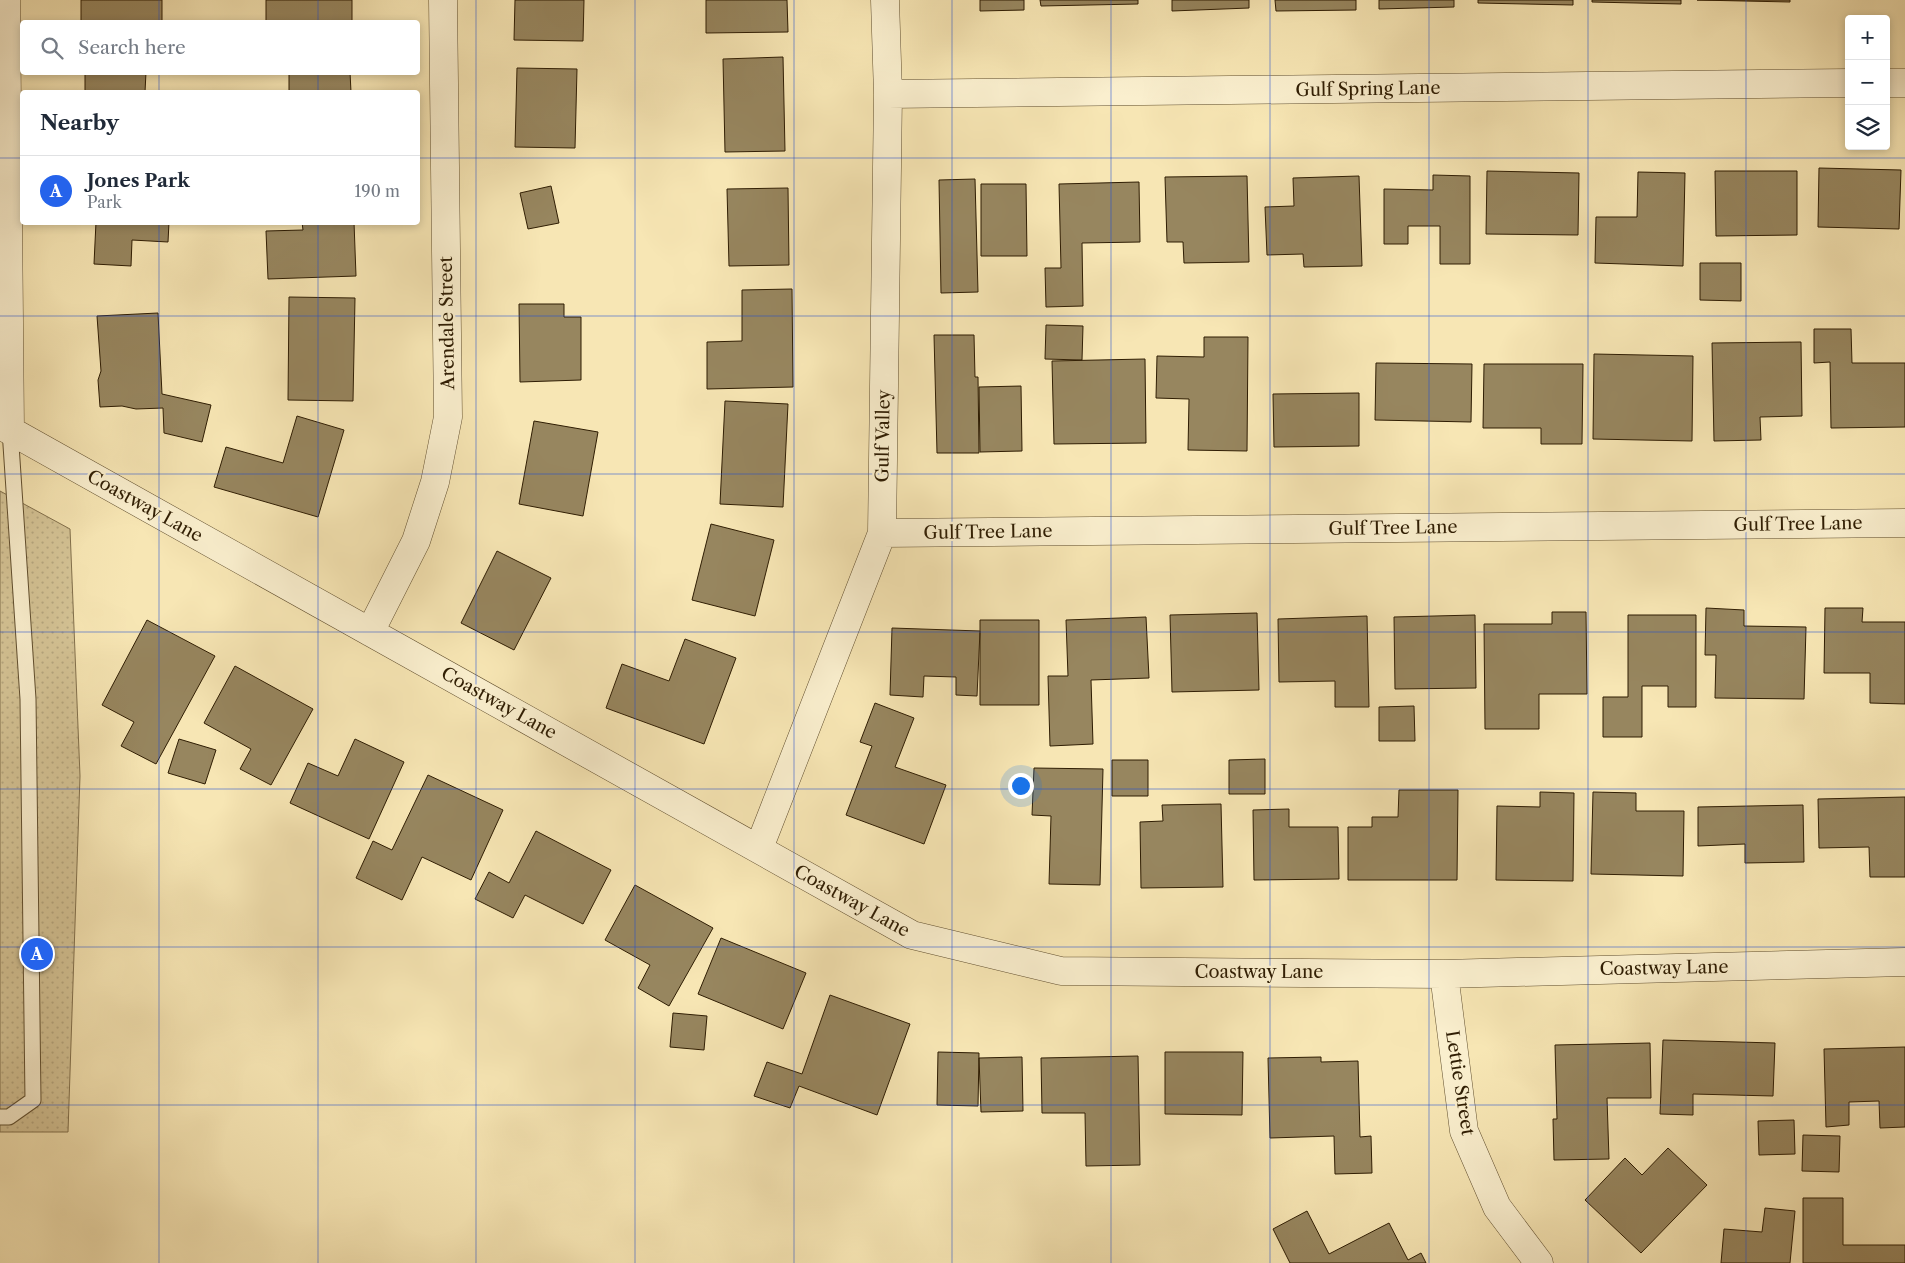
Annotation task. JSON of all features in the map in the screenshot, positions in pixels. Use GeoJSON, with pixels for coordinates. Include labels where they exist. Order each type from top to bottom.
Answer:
{"type":"FeatureCollection","features":[{"type":"Feature","properties":{"kind":"street"},"geometry":{"type":"LineString","coordinates":[[5,427],[6,0]]}},
{"type":"Feature","properties":{"kind":"street","name":"Arendale Street"},"geometry":{"type":"LineString","coordinates":[[370,632],[416,541],[435,482],[448,417],[443,0]]}},
{"type":"Feature","properties":{"kind":"street","name":"Gulf Valley"},"geometry":{"type":"LineString","coordinates":[[759,848],[882,533],[888,94],[885,0]]}},
{"type":"Feature","properties":{"kind":"street"},"geometry":{"type":"LineString","coordinates":[[1890,83],[1905,82]]}},
{"type":"Feature","properties":{"kind":"street","name":"Gulf Spring Lane"},"geometry":{"type":"LineString","coordinates":[[888,94],[1845,83]]}},
{"type":"Feature","properties":{"kind":"street","name":"Coastway Lane"},"geometry":{"type":"LineString","coordinates":[[5,427],[759,848],[912,936],[1061,971],[1444,974],[1905,962]]}},
{"type":"Feature","properties":{"kind":"street","name":"Gulf Tree Lane"},"geometry":{"type":"LineString","coordinates":[[882,533],[1905,523]]}},
{"type":"Feature","properties":{"kind":"street","name":"Lettie Street"},"geometry":{"type":"LineString","coordinates":[[1444,974],[1464,1131],[1497,1207],[1538,1263]]}},
{"type":"Feature","properties":{"kind":"lane"},"geometry":{"type":"LineString","coordinates":[[0,1118],[9,1118],[33,1100],[28,699],[5,427]]}},
{"type":"Feature","properties":{"kind":"shaded area"},"geometry":{"type":"Polygon","coordinates":[[[0,491],[70,529],[80,776],[68,1132],[0,1132],[0,491]]]}},
{"type":"Feature","properties":{"kind":"building"},"geometry":{"type":"Polygon","coordinates":[[[81,0],[162,0],[162,20],[81,20],[81,0]]]}},
{"type":"Feature","properties":{"kind":"building"},"geometry":{"type":"Polygon","coordinates":[[[266,0],[352,0],[352,20],[266,20],[266,0]]]}},
{"type":"Feature","properties":{"kind":"building"},"geometry":{"type":"Polygon","coordinates":[[[515,0],[584,0],[583,41],[514,40],[515,0]]]}},
{"type":"Feature","properties":{"kind":"building"},"geometry":{"type":"Polygon","coordinates":[[[706,0],[787,0],[788,32],[706,33],[706,0]]]}},
{"type":"Feature","properties":{"kind":"building"},"geometry":{"type":"Polygon","coordinates":[[[980,0],[1024,0],[1024,10],[980,11],[980,0]]]}},
{"type":"Feature","properties":{"kind":"building"},"geometry":{"type":"Polygon","coordinates":[[[1040,0],[1138,0],[1138,4],[1041,6],[1040,0]]]}},
{"type":"Feature","properties":{"kind":"building"},"geometry":{"type":"Polygon","coordinates":[[[1172,0],[1249,0],[1249,8],[1172,11],[1172,0]]]}},
{"type":"Feature","properties":{"kind":"building"},"geometry":{"type":"Polygon","coordinates":[[[1275,0],[1356,0],[1356,10],[1276,11],[1275,0]]]}},
{"type":"Feature","properties":{"kind":"building"},"geometry":{"type":"Polygon","coordinates":[[[1379,0],[1454,0],[1454,7],[1379,9],[1379,0]]]}},
{"type":"Feature","properties":{"kind":"building"},"geometry":{"type":"Polygon","coordinates":[[[1478,0],[1573,0],[1573,5],[1478,3],[1478,0]]]}},
{"type":"Feature","properties":{"kind":"building"},"geometry":{"type":"Polygon","coordinates":[[[1592,0],[1681,0],[1681,4],[1592,2],[1592,0]]]}},
{"type":"Feature","properties":{"kind":"building"},"geometry":{"type":"Polygon","coordinates":[[[1697,0],[1790,0],[1790,2],[1697,0]]]}},
{"type":"Feature","properties":{"kind":"building"},"geometry":{"type":"Polygon","coordinates":[[[783,57],[785,151],[725,152],[723,59],[783,57]]]}},
{"type":"Feature","properties":{"kind":"building"},"geometry":{"type":"Polygon","coordinates":[[[517,68],[577,69],[575,148],[515,147],[517,68]]]}},
{"type":"Feature","properties":{"kind":"building"},"geometry":{"type":"Polygon","coordinates":[[[85,75],[146,75],[145,90],[85,90],[85,75]]]}},
{"type":"Feature","properties":{"kind":"building"},"geometry":{"type":"Polygon","coordinates":[[[289,75],[350,75],[351,90],[289,90],[289,75]]]}},
{"type":"Feature","properties":{"kind":"building"},"geometry":{"type":"Polygon","coordinates":[[[1819,168],[1901,170],[1899,229],[1818,227],[1819,168]]]}},
{"type":"Feature","properties":{"kind":"building"},"geometry":{"type":"Polygon","coordinates":[[[1487,171],[1579,173],[1578,235],[1486,234],[1487,171]]]}},
{"type":"Feature","properties":{"kind":"building"},"geometry":{"type":"Polygon","coordinates":[[[1715,171],[1797,171],[1797,235],[1716,236],[1715,171]]]}},
{"type":"Feature","properties":{"kind":"building"},"geometry":{"type":"Polygon","coordinates":[[[1638,172],[1685,173],[1683,266],[1595,263],[1596,217],[1637,217],[1638,172]]]}},
{"type":"Feature","properties":{"kind":"building"},"geometry":{"type":"Polygon","coordinates":[[[1433,175],[1470,176],[1470,264],[1440,264],[1440,226],[1408,226],[1408,244],[1384,244],[1384,189],[1433,190],[1433,175]]]}},
{"type":"Feature","properties":{"kind":"building"},"geometry":{"type":"Polygon","coordinates":[[[1247,176],[1249,262],[1184,263],[1183,242],[1167,242],[1165,177],[1247,176]]]}},
{"type":"Feature","properties":{"kind":"building"},"geometry":{"type":"Polygon","coordinates":[[[1359,176],[1362,266],[1304,267],[1303,254],[1267,255],[1265,207],[1294,206],[1293,178],[1359,176]]]}},
{"type":"Feature","properties":{"kind":"building"},"geometry":{"type":"Polygon","coordinates":[[[975,179],[978,292],[941,293],[939,180],[975,179]]]}},
{"type":"Feature","properties":{"kind":"building"},"geometry":{"type":"Polygon","coordinates":[[[1139,182],[1140,242],[1082,243],[1083,306],[1046,307],[1045,268],[1061,268],[1059,184],[1139,182]]]}},
{"type":"Feature","properties":{"kind":"building"},"geometry":{"type":"Polygon","coordinates":[[[981,184],[1026,184],[1027,256],[981,256],[981,184]]]}},
{"type":"Feature","properties":{"kind":"building"},"geometry":{"type":"Polygon","coordinates":[[[551,186],[559,223],[528,229],[520,193],[551,186]]]}},
{"type":"Feature","properties":{"kind":"building"},"geometry":{"type":"Polygon","coordinates":[[[788,188],[789,265],[729,266],[727,189],[788,188]]]}},
{"type":"Feature","properties":{"kind":"building"},"geometry":{"type":"Polygon","coordinates":[[[96,225],[169,225],[168,242],[132,240],[131,266],[94,264],[96,225]]]}},
{"type":"Feature","properties":{"kind":"building"},"geometry":{"type":"Polygon","coordinates":[[[302,225],[354,225],[356,276],[268,279],[266,231],[303,230],[302,225]]]}},
{"type":"Feature","properties":{"kind":"building"},"geometry":{"type":"Polygon","coordinates":[[[1700,263],[1741,263],[1741,301],[1700,300],[1700,263]]]}},
{"type":"Feature","properties":{"kind":"building"},"geometry":{"type":"Polygon","coordinates":[[[792,289],[793,387],[707,389],[707,342],[742,341],[742,290],[792,289]]]}},
{"type":"Feature","properties":{"kind":"building"},"geometry":{"type":"Polygon","coordinates":[[[289,297],[355,298],[353,401],[288,400],[289,297]]]}},
{"type":"Feature","properties":{"kind":"building"},"geometry":{"type":"Polygon","coordinates":[[[519,304],[564,304],[564,317],[581,317],[581,380],[520,382],[519,304]]]}},
{"type":"Feature","properties":{"kind":"building"},"geometry":{"type":"Polygon","coordinates":[[[158,313],[162,394],[211,405],[202,442],[164,433],[163,408],[100,407],[98,380],[101,371],[97,316],[158,313]]]}},
{"type":"Feature","properties":{"kind":"building"},"geometry":{"type":"Polygon","coordinates":[[[1046,325],[1083,326],[1082,360],[1045,359],[1046,325]]]}},
{"type":"Feature","properties":{"kind":"building"},"geometry":{"type":"Polygon","coordinates":[[[1814,329],[1851,329],[1852,363],[1905,363],[1905,427],[1831,428],[1830,362],[1814,363],[1814,329]]]}},
{"type":"Feature","properties":{"kind":"building"},"geometry":{"type":"Polygon","coordinates":[[[934,335],[974,335],[975,377],[978,377],[979,453],[937,453],[934,335]]]}},
{"type":"Feature","properties":{"kind":"building"},"geometry":{"type":"Polygon","coordinates":[[[1204,337],[1248,337],[1247,451],[1188,450],[1189,399],[1156,398],[1157,356],[1204,357],[1204,337]]]}},
{"type":"Feature","properties":{"kind":"building"},"geometry":{"type":"Polygon","coordinates":[[[1801,342],[1802,416],[1760,417],[1761,440],[1714,441],[1712,343],[1801,342]]]}},
{"type":"Feature","properties":{"kind":"building"},"geometry":{"type":"Polygon","coordinates":[[[1594,354],[1693,356],[1692,441],[1593,439],[1594,354]]]}},
{"type":"Feature","properties":{"kind":"building"},"geometry":{"type":"Polygon","coordinates":[[[1145,359],[1146,443],[1054,444],[1052,361],[1145,359]]]}},
{"type":"Feature","properties":{"kind":"building"},"geometry":{"type":"Polygon","coordinates":[[[1376,363],[1472,364],[1471,422],[1375,420],[1376,363]]]}},
{"type":"Feature","properties":{"kind":"building"},"geometry":{"type":"Polygon","coordinates":[[[1484,364],[1583,364],[1582,444],[1541,444],[1541,428],[1483,428],[1484,364]]]}},
{"type":"Feature","properties":{"kind":"building"},"geometry":{"type":"Polygon","coordinates":[[[1021,386],[1022,451],[980,452],[979,387],[1021,386]]]}},
{"type":"Feature","properties":{"kind":"building"},"geometry":{"type":"Polygon","coordinates":[[[1359,393],[1359,446],[1274,447],[1273,394],[1359,393]]]}},
{"type":"Feature","properties":{"kind":"building"},"geometry":{"type":"Polygon","coordinates":[[[725,401],[788,404],[783,507],[720,504],[725,401]]]}},
{"type":"Feature","properties":{"kind":"building"},"geometry":{"type":"Polygon","coordinates":[[[297,416],[344,430],[318,517],[214,487],[226,447],[283,463],[297,416]]]}},
{"type":"Feature","properties":{"kind":"building"},"geometry":{"type":"Polygon","coordinates":[[[534,421],[598,432],[583,516],[519,504],[534,421]]]}},
{"type":"Feature","properties":{"kind":"building"},"geometry":{"type":"Polygon","coordinates":[[[711,524],[774,540],[755,616],[692,600],[711,524]]]}},
{"type":"Feature","properties":{"kind":"building"},"geometry":{"type":"Polygon","coordinates":[[[497,551],[551,578],[514,650],[461,623],[497,551]]]}},
{"type":"Feature","properties":{"kind":"building"},"geometry":{"type":"Polygon","coordinates":[[[1706,608],[1744,610],[1744,626],[1806,627],[1804,699],[1715,698],[1716,655],[1705,655],[1706,608]]]}},
{"type":"Feature","properties":{"kind":"building"},"geometry":{"type":"Polygon","coordinates":[[[1825,608],[1863,608],[1862,622],[1905,622],[1905,704],[1870,703],[1870,673],[1824,673],[1825,608]]]}},
{"type":"Feature","properties":{"kind":"building"},"geometry":{"type":"Polygon","coordinates":[[[1552,612],[1586,612],[1587,694],[1539,694],[1539,729],[1485,729],[1484,624],[1552,624],[1552,612]]]}},
{"type":"Feature","properties":{"kind":"building"},"geometry":{"type":"Polygon","coordinates":[[[1257,613],[1259,690],[1172,692],[1170,615],[1257,613]]]}},
{"type":"Feature","properties":{"kind":"building"},"geometry":{"type":"Polygon","coordinates":[[[1475,615],[1476,688],[1395,689],[1394,617],[1475,615]]]}},
{"type":"Feature","properties":{"kind":"building"},"geometry":{"type":"Polygon","coordinates":[[[1628,615],[1696,615],[1696,707],[1668,707],[1668,686],[1642,686],[1642,737],[1603,737],[1603,697],[1628,697],[1628,615]]]}},
{"type":"Feature","properties":{"kind":"building"},"geometry":{"type":"Polygon","coordinates":[[[1367,616],[1369,707],[1335,707],[1335,681],[1279,682],[1278,619],[1367,616]]]}},
{"type":"Feature","properties":{"kind":"building"},"geometry":{"type":"Polygon","coordinates":[[[1146,617],[1149,678],[1091,680],[1093,744],[1050,746],[1048,676],[1068,676],[1066,620],[1146,617]]]}},
{"type":"Feature","properties":{"kind":"building"},"geometry":{"type":"Polygon","coordinates":[[[147,620],[215,656],[156,764],[121,746],[134,722],[102,705],[147,620]]]}},
{"type":"Feature","properties":{"kind":"building"},"geometry":{"type":"Polygon","coordinates":[[[980,620],[1039,620],[1039,705],[980,705],[980,620]]]}},
{"type":"Feature","properties":{"kind":"building"},"geometry":{"type":"Polygon","coordinates":[[[892,628],[980,631],[977,696],[956,695],[956,677],[924,676],[923,697],[890,695],[892,628]]]}},
{"type":"Feature","properties":{"kind":"building"},"geometry":{"type":"Polygon","coordinates":[[[685,639],[736,658],[704,744],[606,708],[622,664],[669,681],[685,639]]]}},
{"type":"Feature","properties":{"kind":"building"},"geometry":{"type":"Polygon","coordinates":[[[235,666],[313,709],[271,785],[240,769],[251,749],[204,723],[235,666]]]}},
{"type":"Feature","properties":{"kind":"building"},"geometry":{"type":"Polygon","coordinates":[[[875,703],[914,718],[895,767],[946,785],[924,844],[846,815],[872,746],[860,742],[875,703]]]}},
{"type":"Feature","properties":{"kind":"building"},"geometry":{"type":"Polygon","coordinates":[[[1414,706],[1415,741],[1379,741],[1379,707],[1414,706]]]}},
{"type":"Feature","properties":{"kind":"building"},"geometry":{"type":"Polygon","coordinates":[[[179,739],[216,750],[205,784],[168,773],[179,739]]]}},
{"type":"Feature","properties":{"kind":"building"},"geometry":{"type":"Polygon","coordinates":[[[355,739],[404,762],[369,839],[290,803],[308,763],[338,776],[355,739]]]}},
{"type":"Feature","properties":{"kind":"building"},"geometry":{"type":"Polygon","coordinates":[[[1265,759],[1265,794],[1229,794],[1229,760],[1265,759]]]}},
{"type":"Feature","properties":{"kind":"building"},"geometry":{"type":"Polygon","coordinates":[[[1112,760],[1148,760],[1148,796],[1112,796],[1112,760]]]}},
{"type":"Feature","properties":{"kind":"building"},"geometry":{"type":"Polygon","coordinates":[[[1034,768],[1103,769],[1100,885],[1049,884],[1051,816],[1032,815],[1034,768]]]}},
{"type":"Feature","properties":{"kind":"building"},"geometry":{"type":"Polygon","coordinates":[[[428,775],[503,810],[471,880],[422,857],[402,900],[356,878],[373,841],[392,850],[428,775]]]}},
{"type":"Feature","properties":{"kind":"building"},"geometry":{"type":"Polygon","coordinates":[[[1399,790],[1458,790],[1457,880],[1348,880],[1348,827],[1372,827],[1372,817],[1398,817],[1399,790]]]}},
{"type":"Feature","properties":{"kind":"building"},"geometry":{"type":"Polygon","coordinates":[[[1540,792],[1574,793],[1573,881],[1496,880],[1497,806],[1540,807],[1540,792]]]}},
{"type":"Feature","properties":{"kind":"building"},"geometry":{"type":"Polygon","coordinates":[[[1593,792],[1636,793],[1636,811],[1684,811],[1683,876],[1591,874],[1593,792]]]}},
{"type":"Feature","properties":{"kind":"building"},"geometry":{"type":"Polygon","coordinates":[[[1905,797],[1905,877],[1870,877],[1869,847],[1819,848],[1818,799],[1905,797]]]}},
{"type":"Feature","properties":{"kind":"building"},"geometry":{"type":"Polygon","coordinates":[[[1221,804],[1223,887],[1141,888],[1140,822],[1163,821],[1162,805],[1221,804]]]}},
{"type":"Feature","properties":{"kind":"building"},"geometry":{"type":"Polygon","coordinates":[[[1803,805],[1804,862],[1745,863],[1745,844],[1698,846],[1698,807],[1803,805]]]}},
{"type":"Feature","properties":{"kind":"building"},"geometry":{"type":"Polygon","coordinates":[[[1289,809],[1289,827],[1338,827],[1339,879],[1254,880],[1253,810],[1289,809]]]}},
{"type":"Feature","properties":{"kind":"building"},"geometry":{"type":"Polygon","coordinates":[[[536,831],[611,870],[583,924],[525,895],[513,918],[475,899],[489,872],[509,883],[536,831]]]}},
{"type":"Feature","properties":{"kind":"building"},"geometry":{"type":"Polygon","coordinates":[[[635,885],[713,928],[669,1006],[638,988],[650,965],[605,940],[635,885]]]}},
{"type":"Feature","properties":{"kind":"building"},"geometry":{"type":"Polygon","coordinates":[[[721,938],[806,973],[783,1029],[698,994],[721,938]]]}},
{"type":"Feature","properties":{"kind":"building"},"geometry":{"type":"Polygon","coordinates":[[[830,995],[910,1024],[877,1115],[799,1086],[790,1108],[754,1096],[767,1062],[802,1074],[830,995]]]}},
{"type":"Feature","properties":{"kind":"building"},"geometry":{"type":"Polygon","coordinates":[[[673,1013],[707,1016],[704,1050],[670,1047],[673,1013]]]}},
{"type":"Feature","properties":{"kind":"building"},"geometry":{"type":"Polygon","coordinates":[[[1663,1040],[1775,1043],[1773,1096],[1693,1094],[1693,1115],[1660,1114],[1663,1040]]]}},
{"type":"Feature","properties":{"kind":"building"},"geometry":{"type":"Polygon","coordinates":[[[1650,1043],[1651,1098],[1607,1098],[1609,1159],[1554,1160],[1553,1119],[1557,1119],[1555,1045],[1650,1043]]]}},
{"type":"Feature","properties":{"kind":"building"},"geometry":{"type":"Polygon","coordinates":[[[1905,1047],[1905,1127],[1880,1128],[1879,1101],[1849,1102],[1849,1125],[1826,1127],[1824,1049],[1905,1047]]]}},
{"type":"Feature","properties":{"kind":"building"},"geometry":{"type":"Polygon","coordinates":[[[938,1052],[979,1053],[978,1106],[937,1105],[938,1052]]]}},
{"type":"Feature","properties":{"kind":"building"},"geometry":{"type":"Polygon","coordinates":[[[1165,1052],[1243,1052],[1242,1115],[1165,1114],[1165,1052]]]}},
{"type":"Feature","properties":{"kind":"building"},"geometry":{"type":"Polygon","coordinates":[[[1138,1056],[1140,1165],[1086,1166],[1085,1113],[1042,1113],[1041,1058],[1138,1056]]]}},
{"type":"Feature","properties":{"kind":"building"},"geometry":{"type":"Polygon","coordinates":[[[1022,1057],[1023,1111],[981,1112],[979,1058],[1022,1057]]]}},
{"type":"Feature","properties":{"kind":"building"},"geometry":{"type":"Polygon","coordinates":[[[1321,1057],[1321,1062],[1358,1061],[1360,1137],[1371,1136],[1372,1173],[1335,1174],[1334,1136],[1270,1138],[1268,1058],[1321,1057]]]}},
{"type":"Feature","properties":{"kind":"building"},"geometry":{"type":"Polygon","coordinates":[[[1794,1120],[1795,1154],[1759,1155],[1758,1121],[1794,1120]]]}},
{"type":"Feature","properties":{"kind":"building"},"geometry":{"type":"Polygon","coordinates":[[[1803,1135],[1840,1136],[1839,1172],[1802,1171],[1803,1135]]]}},
{"type":"Feature","properties":{"kind":"building"},"geometry":{"type":"Polygon","coordinates":[[[1668,1148],[1707,1185],[1641,1253],[1585,1200],[1625,1158],[1642,1175],[1668,1148]]]}},
{"type":"Feature","properties":{"kind":"building"},"geometry":{"type":"Polygon","coordinates":[[[1803,1198],[1843,1198],[1843,1245],[1905,1245],[1905,1263],[1803,1263],[1803,1198]]]}},
{"type":"Feature","properties":{"kind":"building"},"geometry":{"type":"Polygon","coordinates":[[[1765,1208],[1795,1211],[1790,1263],[1721,1263],[1724,1229],[1762,1232],[1765,1208]]]}},
{"type":"Feature","properties":{"kind":"building"},"geometry":{"type":"Polygon","coordinates":[[[1307,1211],[1329,1254],[1389,1223],[1408,1260],[1421,1253],[1426,1263],[1290,1263],[1273,1229],[1307,1211]]]}},
{"type":"Feature","properties":{"kind":"place","name":"Jones Park"},"geometry":{"type":"Point","coordinates":[37,954]}}]}
